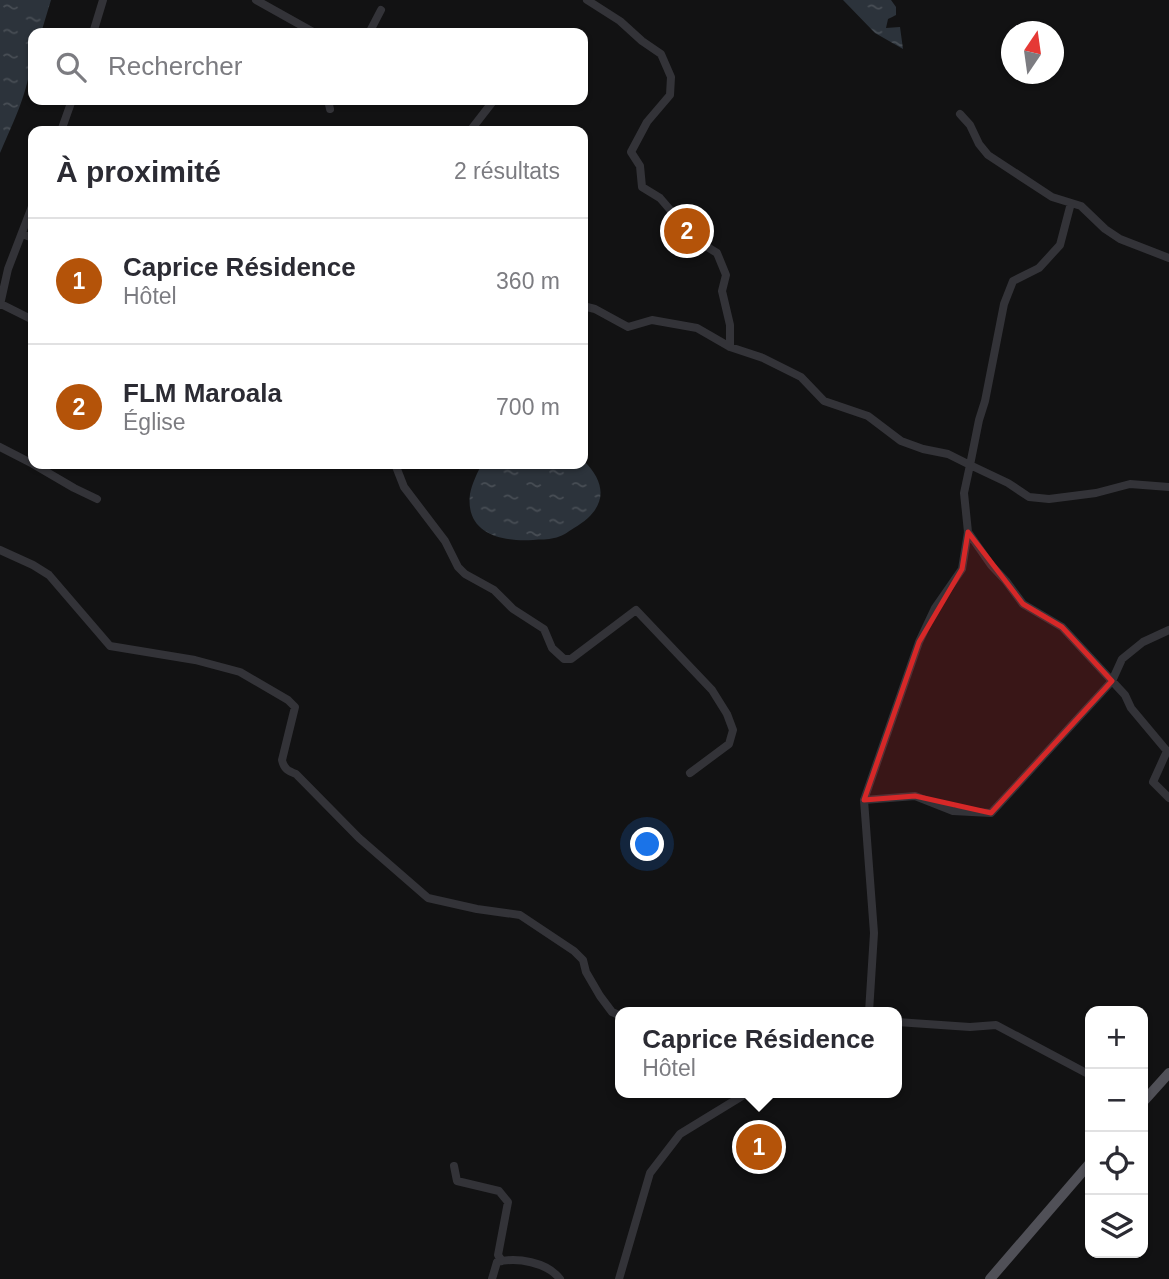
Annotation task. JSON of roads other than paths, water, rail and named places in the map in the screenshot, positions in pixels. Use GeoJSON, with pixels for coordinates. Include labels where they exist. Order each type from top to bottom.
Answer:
{"type":"FeatureCollection","features":[{"type":"Feature","properties":{"kind":"main road"},"geometry":{"type":"LineString","coordinates":[[1148,1096],[1169,1073]]}},
{"type":"Feature","properties":{"kind":"main road"},"geometry":{"type":"LineString","coordinates":[[990,1279],[1085,1169]]}},
{"type":"Feature","properties":{"kind":"street"},"geometry":{"type":"LineString","coordinates":[[95,28],[103,0]]}},
{"type":"Feature","properties":{"kind":"street"},"geometry":{"type":"LineString","coordinates":[[256,0],[306,28]]}},
{"type":"Feature","properties":{"kind":"street"},"geometry":{"type":"LineString","coordinates":[[587,0],[661,54],[671,77],[670,95],[647,122],[631,152],[640,166],[642,187],[660,198],[696,240],[718,253],[726,275],[722,291],[730,324],[730,347]]}},
{"type":"Feature","properties":{"kind":"street"},"geometry":{"type":"LineString","coordinates":[[602,0],[608,13]]}},
{"type":"Feature","properties":{"kind":"street"},"geometry":{"type":"LineString","coordinates":[[371,28],[380,10]]}},
{"type":"Feature","properties":{"kind":"street"},"geometry":{"type":"LineString","coordinates":[[63,126],[70,105]]}},
{"type":"Feature","properties":{"kind":"street"},"geometry":{"type":"LineString","coordinates":[[474,126],[490,105]]}},
{"type":"Feature","properties":{"kind":"street"},"geometry":{"type":"LineString","coordinates":[[960,114],[988,155],[1052,197],[1081,206],[1120,240],[1169,258]]}},
{"type":"Feature","properties":{"kind":"street"},"geometry":{"type":"LineString","coordinates":[[869,1007],[874,933],[864,800],[919,642],[935,608],[962,569],[968,532],[964,493],[1004,304],[1013,281],[1039,268],[1060,245],[1071,202]]}},
{"type":"Feature","properties":{"kind":"street"},"geometry":{"type":"LineString","coordinates":[[28,218],[8,269],[0,305],[28,318]]}},
{"type":"Feature","properties":{"kind":"street"},"geometry":{"type":"LineString","coordinates":[[22,234],[28,236]]}},
{"type":"Feature","properties":{"kind":"street"},"geometry":{"type":"LineString","coordinates":[[588,307],[628,327],[652,320],[697,328],[730,347],[763,358],[801,377],[824,401],[868,416],[901,441],[948,454],[1008,483],[1029,497],[1049,499],[1096,493],[1130,484],[1169,487]]}},
{"type":"Feature","properties":{"kind":"street"},"geometry":{"type":"LineString","coordinates":[[0,447],[28,461]]}},
{"type":"Feature","properties":{"kind":"street"},"geometry":{"type":"LineString","coordinates":[[42,469],[97,499]]}},
{"type":"Feature","properties":{"kind":"street"},"geometry":{"type":"LineString","coordinates":[[397,469],[404,487],[445,541],[458,567],[465,574],[494,590],[513,609],[544,629],[552,648],[564,659],[571,659],[636,610],[712,690],[727,714],[733,730],[729,744],[690,773]]}},
{"type":"Feature","properties":{"kind":"street"},"geometry":{"type":"LineString","coordinates":[[968,532],[1023,604],[1062,627],[1125,695],[1131,708],[1168,750],[1153,782],[1169,798]]}},
{"type":"Feature","properties":{"kind":"street"},"geometry":{"type":"LineString","coordinates":[[0,550],[50,575],[110,646],[217,665],[240,672],[288,700],[295,707],[282,760],[287,771],[296,774],[359,838],[429,898],[520,915],[574,951],[583,960],[586,972],[600,996],[615,1013]]}},
{"type":"Feature","properties":{"kind":"street"},"geometry":{"type":"LineString","coordinates":[[864,800],[915,796],[953,811],[991,813],[1112,681],[1122,659],[1143,642],[1169,630]]}},
{"type":"Feature","properties":{"kind":"street"},"geometry":{"type":"LineString","coordinates":[[902,1022],[996,1026],[1085,1072]]}},
{"type":"Feature","properties":{"kind":"street"},"geometry":{"type":"LineString","coordinates":[[619,1279],[650,1173],[680,1134],[737,1098]]}},
{"type":"Feature","properties":{"kind":"street"},"geometry":{"type":"LineString","coordinates":[[454,1166],[457,1181],[499,1191],[508,1202],[498,1255],[502,1261]]}},
{"type":"Feature","properties":{"kind":"street"},"geometry":{"type":"LineString","coordinates":[[492,1279],[497,1262],[502,1261],[524,1261],[539,1265],[549,1269],[560,1279]]}},
{"type":"Feature","properties":{"kind":"water"},"geometry":{"type":"Polygon","coordinates":[[[0,0],[51,0],[43,28],[28,28],[28,81],[0,153],[0,0]]]}},
{"type":"Feature","properties":{"kind":"water"},"geometry":{"type":"Polygon","coordinates":[[[843,0],[891,0],[896,7],[896,15],[888,19],[886,28],[900,27],[903,49],[875,33],[843,0]]]}},
{"type":"Feature","properties":{"kind":"water"},"geometry":{"type":"Polygon","coordinates":[[[588,466],[597,479],[600,497],[592,513],[564,534],[549,539],[509,539],[488,533],[473,518],[470,494],[480,469],[588,469],[588,466]]]}},
{"type":"Feature","properties":{"kind":"place","name":"FLM Maroala"},"geometry":{"type":"Point","coordinates":[687,231]}},
{"type":"Feature","properties":{"kind":"place","name":"Caprice Résidence"},"geometry":{"type":"Point","coordinates":[759,1147]}}]}
